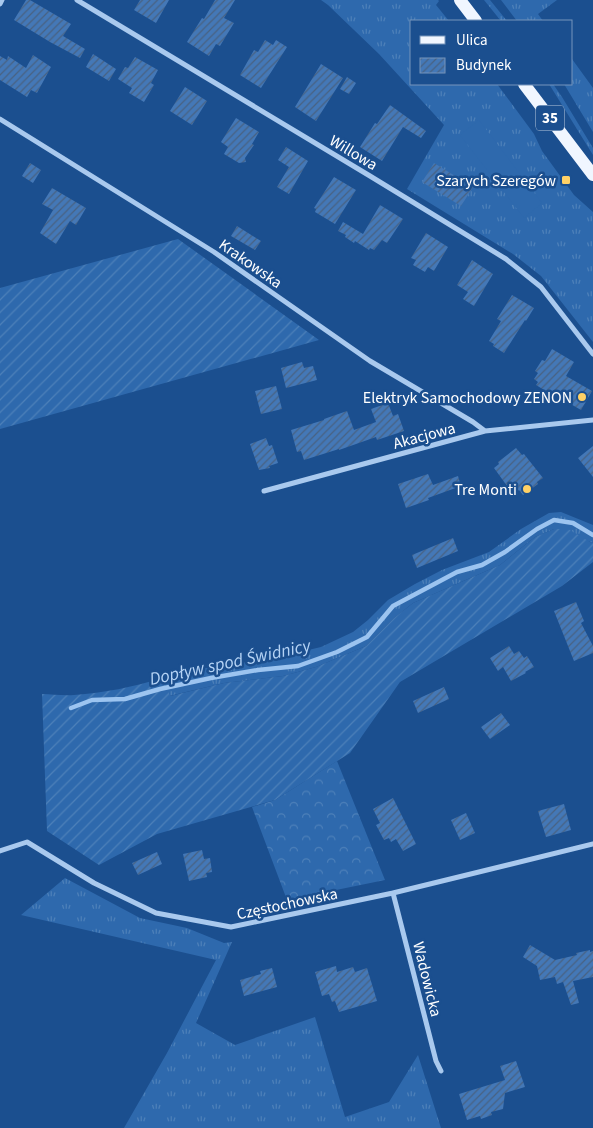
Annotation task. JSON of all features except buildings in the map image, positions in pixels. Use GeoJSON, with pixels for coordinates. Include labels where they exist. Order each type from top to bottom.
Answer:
{"type":"FeatureCollection","features":[{"type":"Feature","properties":{"kind":"main road"},"geometry":{"type":"LineString","coordinates":[[460,0],[475,20]]}},
{"type":"Feature","properties":{"kind":"main road","name":"35"},"geometry":{"type":"LineString","coordinates":[[525,85],[593,175]]}},
{"type":"Feature","properties":{"kind":"street"},"geometry":{"type":"LineString","coordinates":[[0,4],[2,0]]}},
{"type":"Feature","properties":{"kind":"street","name":"Willowa"},"geometry":{"type":"LineString","coordinates":[[77,0],[506,259],[541,287],[593,354]]}},
{"type":"Feature","properties":{"kind":"street","name":"Krakowska"},"geometry":{"type":"LineString","coordinates":[[0,119],[214,252],[370,361],[473,422],[484,431]]}},
{"type":"Feature","properties":{"kind":"street","name":"Akacjowa"},"geometry":{"type":"LineString","coordinates":[[264,491],[484,431],[593,420]]}},
{"type":"Feature","properties":{"kind":"street","name":"Częstochowska"},"geometry":{"type":"LineString","coordinates":[[0,852],[27,842],[94,883],[156,912],[231,928],[393,893],[593,844]]}},
{"type":"Feature","properties":{"kind":"street","name":"Wadowicka"},"geometry":{"type":"LineString","coordinates":[[393,893],[436,1061],[441,1071]]}},
{"type":"Feature","properties":{"kind":"green space"},"geometry":{"type":"Polygon","coordinates":[[[321,0],[439,1],[436,5],[448,20],[410,20],[410,85],[498,85],[534,134],[542,151],[574,195],[593,212],[593,342],[541,276],[513,254],[407,189],[444,125],[379,54],[321,0]]]}},
{"type":"Feature","properties":{"kind":"green space"},"geometry":{"type":"Polygon","coordinates":[[[484,0],[490,0],[506,20],[500,20],[484,0]]]}},
{"type":"Feature","properties":{"kind":"green space"},"geometry":{"type":"Polygon","coordinates":[[[501,0],[557,0],[538,14],[542,20],[516,20],[501,0]]]}},
{"type":"Feature","properties":{"kind":"green space"},"geometry":{"type":"Polygon","coordinates":[[[573,60],[593,88],[593,132],[565,85],[573,85],[573,60]]]}},
{"type":"Feature","properties":{"kind":"green space"},"geometry":{"type":"Polygon","coordinates":[[[550,85],[554,85],[562,97],[593,148],[593,155],[550,85]]]}},
{"type":"Feature","properties":{"kind":"green space"},"geometry":{"type":"Polygon","coordinates":[[[479,120],[542,203],[524,218],[460,135],[479,120]]]}},
{"type":"Feature","properties":{"kind":"green space"},"geometry":{"type":"Polygon","coordinates":[[[178,239],[319,340],[0,429],[0,288],[178,239]]]}},
{"type":"Feature","properties":{"kind":"green space"},"geometry":{"type":"Polygon","coordinates":[[[561,512],[593,525],[593,543],[554,529],[535,537],[500,565],[413,603],[394,618],[366,646],[316,667],[283,676],[224,683],[169,696],[162,678],[192,670],[275,658],[321,647],[353,632],[388,600],[415,584],[442,570],[489,552],[521,529],[549,513],[561,512]]]}},
{"type":"Feature","properties":{"kind":"green space"},"geometry":{"type":"Polygon","coordinates":[[[554,529],[568,529],[593,543],[593,562],[562,586],[400,682],[350,753],[275,800],[157,834],[99,865],[47,831],[42,694],[70,695],[96,693],[162,678],[170,696],[224,683],[283,676],[316,667],[366,646],[394,618],[413,603],[500,565],[535,537],[554,529]]]}},
{"type":"Feature","properties":{"kind":"green space"},"geometry":{"type":"Polygon","coordinates":[[[337,761],[385,880],[287,900],[252,807],[275,800],[337,761]]]}},
{"type":"Feature","properties":{"kind":"green space"},"geometry":{"type":"Polygon","coordinates":[[[65,878],[140,918],[187,928],[224,943],[232,942],[196,1023],[235,1045],[315,1017],[345,1117],[389,1102],[418,1055],[441,1128],[124,1128],[167,1053],[216,960],[21,915],[65,878]]]}},
{"type":"Feature","properties":{"kind":"waterway","name":"Dopływ spod Świdnicy"},"geometry":{"type":"LineString","coordinates":[[71,708],[92,700],[125,699],[211,678],[258,670],[298,666],[337,652],[367,637],[393,606],[457,572],[482,565],[554,520],[573,523],[593,535]]}},
{"type":"Feature","properties":{"kind":"place","name":"Szarych Szeregów"},"geometry":{"type":"Point","coordinates":[566,180]}},
{"type":"Feature","properties":{"kind":"place","name":"Elektryk Samochodowy ZENON"},"geometry":{"type":"Point","coordinates":[582,397]}},
{"type":"Feature","properties":{"kind":"place","name":"Tre Monti"},"geometry":{"type":"Point","coordinates":[527,489]}}]}
